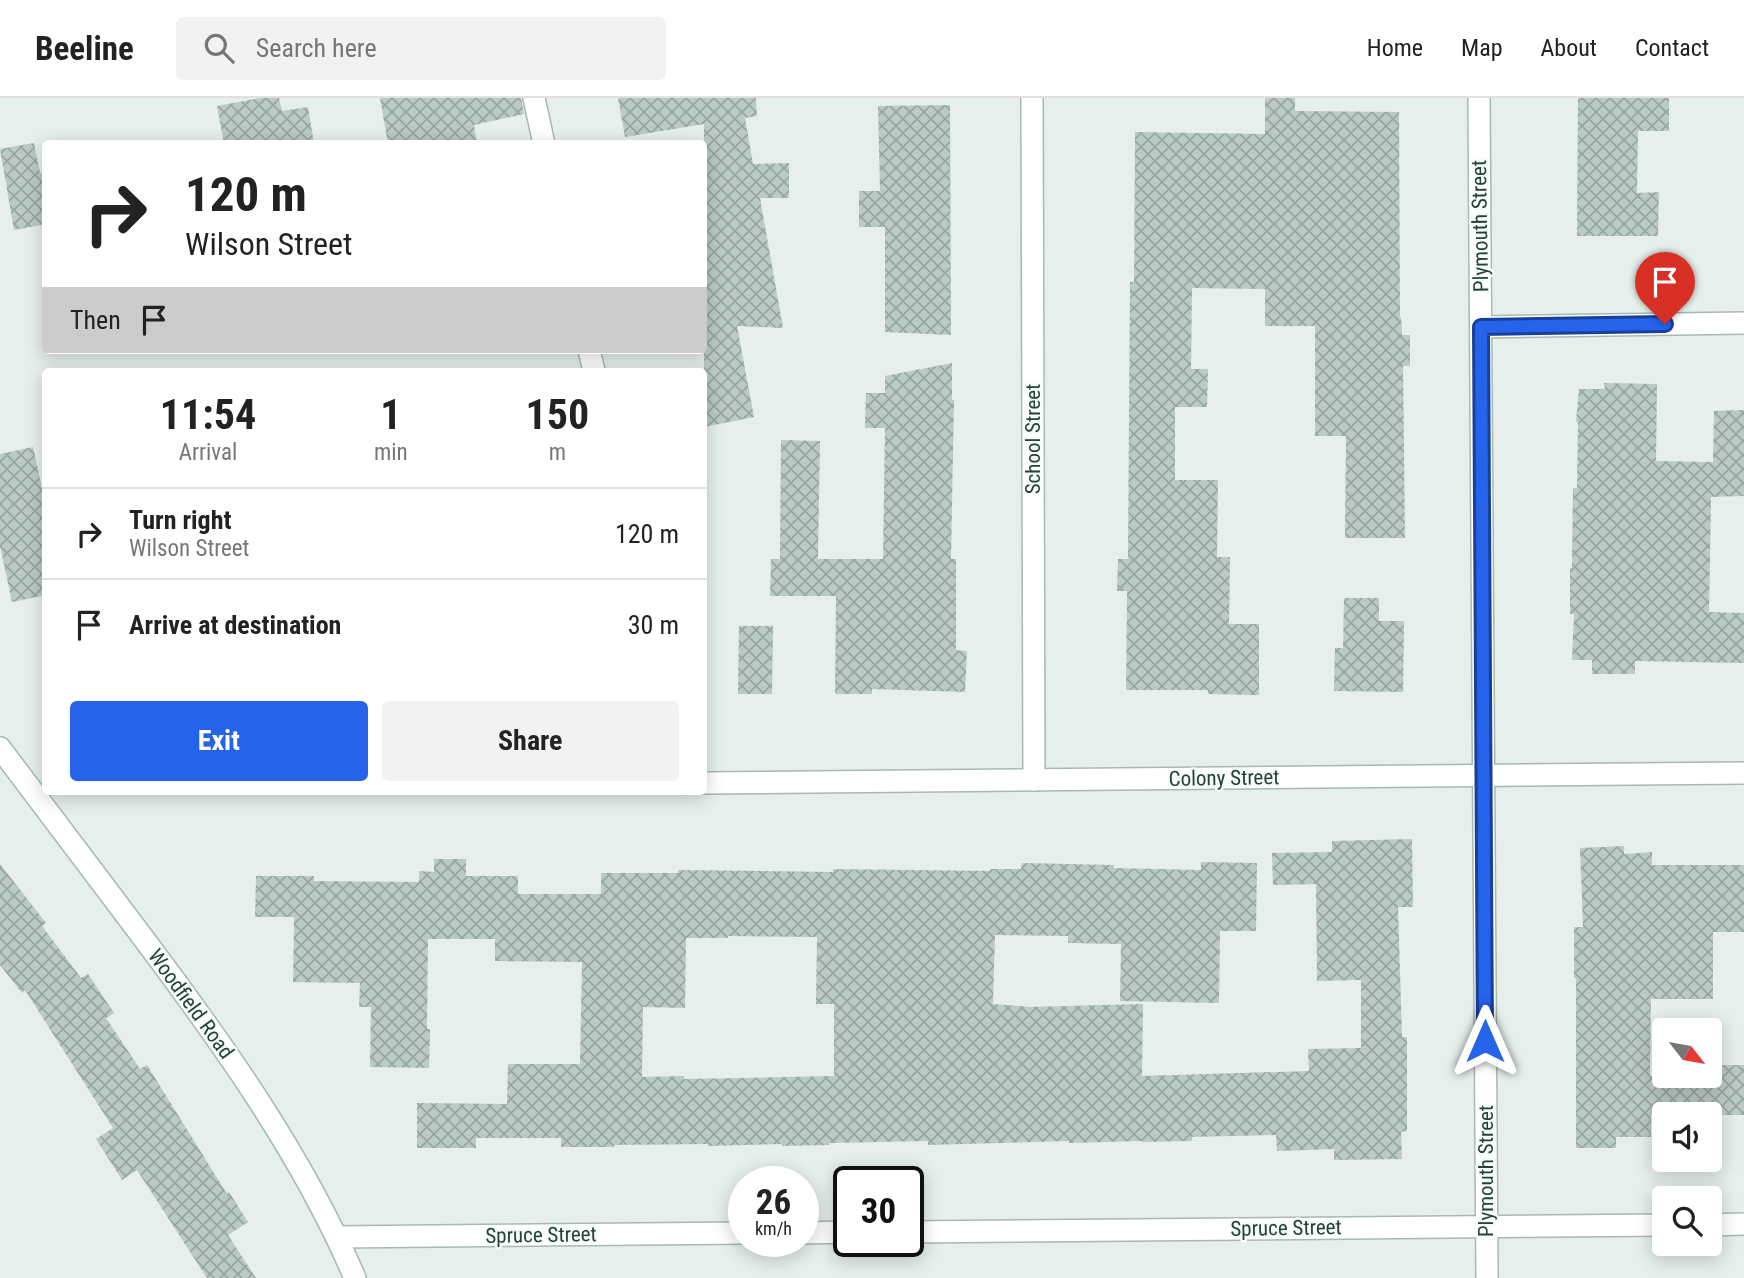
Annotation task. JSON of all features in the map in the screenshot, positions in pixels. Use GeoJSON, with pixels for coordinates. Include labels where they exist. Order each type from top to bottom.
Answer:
{"type":"FeatureCollection","features":[{"type":"Feature","properties":{"kind":"street"},"geometry":{"type":"LineString","coordinates":[[534,98],[543,140]]}},
{"type":"Feature","properties":{"kind":"street","name":"School Street"},"geometry":{"type":"LineString","coordinates":[[1032,98],[1034,780]]}},
{"type":"Feature","properties":{"kind":"street","name":"Plymouth Street"},"geometry":{"type":"LineString","coordinates":[[1479,98],[1487,1278]]}},
{"type":"Feature","properties":{"kind":"street"},"geometry":{"type":"LineString","coordinates":[[1481,327],[1744,323]]}},
{"type":"Feature","properties":{"kind":"street","name":"Woodfield Road"},"geometry":{"type":"LineString","coordinates":[[0,748],[38,790],[204,1019],[284,1139],[337,1237],[355,1278]]}},
{"type":"Feature","properties":{"kind":"street","name":"Colony Street"},"geometry":{"type":"LineString","coordinates":[[707,783],[1744,773]]}},
{"type":"Feature","properties":{"kind":"street"},"geometry":{"type":"LineString","coordinates":[[1722,1225],[1744,1224]]}},
{"type":"Feature","properties":{"kind":"street","name":"Spruce Street"},"geometry":{"type":"LineString","coordinates":[[924,1232],[1652,1225]]}},
{"type":"Feature","properties":{"kind":"street","name":"Spruce Street"},"geometry":{"type":"LineString","coordinates":[[337,1237],[728,1233]]}},
{"type":"Feature","properties":{"kind":"building"},"geometry":{"type":"Polygon","coordinates":[[[260,98],[279,98],[282,111],[308,107],[313,140],[223,140],[217,106],[260,98]]]}},
{"type":"Feature","properties":{"kind":"building"},"geometry":{"type":"Polygon","coordinates":[[[380,98],[521,98],[524,114],[474,125],[476,140],[387,140],[380,98]]]}},
{"type":"Feature","properties":{"kind":"building"},"geometry":{"type":"Polygon","coordinates":[[[618,98],[756,98],[757,116],[745,118],[753,164],[789,163],[789,198],[760,198],[783,328],[737,326],[754,417],[707,426],[707,368],[704,368],[704,354],[707,354],[707,140],[704,140],[704,124],[625,137],[618,98]]]}},
{"type":"Feature","properties":{"kind":"building"},"geometry":{"type":"Polygon","coordinates":[[[1265,98],[1295,98],[1295,111],[1399,112],[1400,317],[1402,335],[1410,335],[1410,366],[1403,366],[1405,538],[1345,538],[1346,436],[1315,436],[1315,326],[1265,326],[1265,289],[1192,288],[1191,369],[1208,369],[1207,407],[1175,407],[1175,480],[1218,480],[1217,557],[1230,557],[1229,624],[1259,624],[1259,695],[1208,694],[1208,690],[1126,690],[1127,591],[1117,591],[1118,559],[1128,559],[1130,282],[1134,282],[1135,132],[1265,134],[1265,98]]]}},
{"type":"Feature","properties":{"kind":"building"},"geometry":{"type":"Polygon","coordinates":[[[1578,98],[1669,98],[1669,131],[1638,131],[1637,193],[1659,192],[1658,236],[1577,236],[1578,98]]]}},
{"type":"Feature","properties":{"kind":"building"},"geometry":{"type":"Polygon","coordinates":[[[950,105],[951,335],[885,332],[885,227],[859,227],[859,191],[880,191],[878,106],[950,105]]]}},
{"type":"Feature","properties":{"kind":"building"},"geometry":{"type":"Polygon","coordinates":[[[34,143],[42,173],[42,225],[14,230],[0,149],[34,143]]]}},
{"type":"Feature","properties":{"kind":"building"},"geometry":{"type":"Polygon","coordinates":[[[952,363],[954,400],[951,559],[956,559],[956,650],[967,651],[965,692],[872,689],[872,694],[835,694],[836,596],[770,596],[771,559],[780,559],[781,440],[820,441],[818,559],[883,559],[885,428],[865,428],[866,393],[885,393],[885,376],[952,363]]]}},
{"type":"Feature","properties":{"kind":"building"},"geometry":{"type":"Polygon","coordinates":[[[1604,383],[1657,384],[1656,461],[1713,462],[1714,411],[1744,410],[1744,496],[1711,497],[1709,612],[1744,613],[1744,663],[1635,661],[1635,674],[1592,674],[1592,660],[1572,660],[1574,614],[1570,614],[1570,568],[1573,488],[1577,488],[1576,422],[1579,389],[1605,389],[1604,383]]]}},
{"type":"Feature","properties":{"kind":"building"},"geometry":{"type":"Polygon","coordinates":[[[33,447],[42,489],[42,596],[12,602],[0,546],[0,454],[33,447]]]}},
{"type":"Feature","properties":{"kind":"building"},"geometry":{"type":"Polygon","coordinates":[[[1344,598],[1379,598],[1379,621],[1404,621],[1403,692],[1334,691],[1335,648],[1343,648],[1344,598]]]}},
{"type":"Feature","properties":{"kind":"building"},"geometry":{"type":"Polygon","coordinates":[[[739,626],[773,626],[772,694],[738,694],[739,626]]]}},
{"type":"Feature","properties":{"kind":"building"},"geometry":{"type":"Polygon","coordinates":[[[1412,839],[1413,907],[1398,907],[1402,1037],[1407,1037],[1407,1131],[1401,1132],[1402,1159],[1334,1160],[1334,1149],[1277,1151],[1276,1135],[1192,1137],[1192,1141],[1142,1142],[928,1145],[928,1141],[782,1146],[708,1144],[614,1147],[561,1147],[561,1138],[476,1138],[476,1148],[417,1148],[417,1103],[507,1104],[508,1064],[580,1064],[582,962],[495,961],[495,939],[428,939],[429,1068],[370,1067],[371,1007],[359,1007],[360,983],[293,982],[294,917],[255,917],[256,876],[314,876],[314,881],[419,882],[419,871],[434,872],[434,859],[466,859],[466,876],[518,876],[518,894],[601,894],[601,873],[678,873],[678,870],[833,872],[833,869],[990,871],[1021,869],[1022,863],[1201,870],[1201,862],[1257,863],[1256,931],[1220,931],[1219,1003],[1120,1001],[1121,944],[1068,943],[1068,936],[995,935],[993,1004],[1030,1007],[1143,1004],[1142,1076],[1309,1071],[1308,1049],[1361,1048],[1361,980],[1317,981],[1316,884],[1273,885],[1272,853],[1332,852],[1332,841],[1412,839]],[[817,937],[686,938],[685,1008],[643,1007],[642,1077],[684,1076],[684,1079],[834,1076],[834,1004],[816,1004],[817,937]]]}},
{"type":"Feature","properties":{"kind":"building"},"geometry":{"type":"Polygon","coordinates":[[[1624,846],[1624,854],[1652,852],[1652,865],[1744,865],[1744,932],[1713,932],[1713,999],[1651,999],[1650,1076],[1652,1088],[1722,1088],[1722,1065],[1744,1065],[1744,1115],[1722,1115],[1722,1102],[1652,1102],[1651,1137],[1616,1137],[1616,1148],[1576,1148],[1574,927],[1583,927],[1580,848],[1624,846]]]}},
{"type":"Feature","properties":{"kind":"building"},"geometry":{"type":"Polygon","coordinates":[[[0,864],[46,923],[42,926],[81,978],[88,974],[114,1013],[106,1018],[140,1069],[147,1065],[227,1194],[229,1192],[248,1222],[228,1235],[256,1278],[207,1278],[137,1170],[122,1180],[96,1139],[113,1128],[25,990],[22,993],[0,965],[0,864]]]}},
{"type":"Feature","properties":{"kind":"route"},"geometry":{"type":"LineString","coordinates":[[1485,1041],[1481,327],[1665,324]]}}]}
